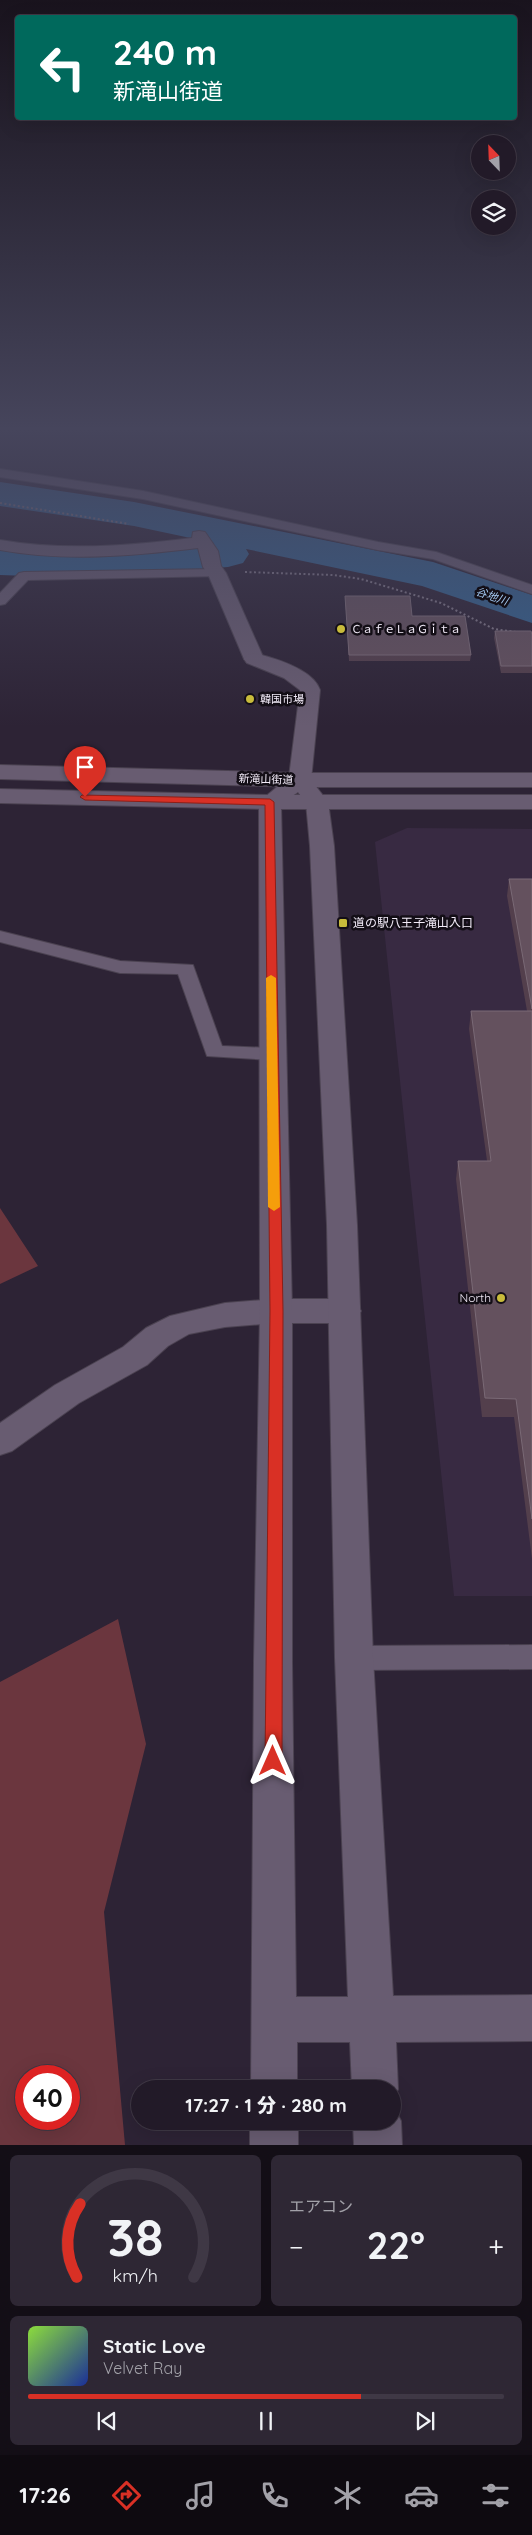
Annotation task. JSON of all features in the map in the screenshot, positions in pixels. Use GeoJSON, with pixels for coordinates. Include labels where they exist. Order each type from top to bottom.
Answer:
{"type":"FeatureCollection","features":[{"type":"Feature","properties":{"kind":"street"},"geometry":{"type":"LineString","coordinates":[[0,544],[21,549],[65,552],[156,548],[208,554],[254,659],[291,674],[308,684],[310,700],[309,791],[324,875],[345,1312],[354,1658],[375,2080]]}},
{"type":"Feature","properties":{"kind":"street","name":"新滝山街道"},"geometry":{"type":"LineString","coordinates":[[0,772],[309,791],[532,802]]}},
{"type":"Feature","properties":{"kind":"street","name":"新滝山街道"},"geometry":{"type":"LineString","coordinates":[[0,796],[270,802],[309,791],[532,780]]}},
{"type":"Feature","properties":{"kind":"street"},"geometry":{"type":"LineString","coordinates":[[270,802],[271,1054],[276,1311],[273,1661],[274,2080]]}},
{"type":"Feature","properties":{"kind":"street"},"geometry":{"type":"LineString","coordinates":[[0,1441],[66,1394],[135,1356],[156,1337],[181,1324],[225,1315],[276,1311],[345,1312]]}},
{"type":"Feature","properties":{"kind":"street"},"geometry":{"type":"LineString","coordinates":[[274,2020],[532,2018]]}},
{"type":"Feature","properties":{"kind":"street"},"geometry":{"type":"LineString","coordinates":[[274,2130],[274,2145]]}},
{"type":"Feature","properties":{"kind":"street"},"geometry":{"type":"LineString","coordinates":[[377,2130],[378,2145]]}},
{"type":"Feature","properties":{"kind":"lane"},"geometry":{"type":"LineString","coordinates":[[293,527],[378,546],[436,556],[532,590]]}},
{"type":"Feature","properties":{"kind":"lane"},"geometry":{"type":"LineString","coordinates":[[0,601],[24,576],[208,554]]}},
{"type":"Feature","properties":{"kind":"lane"},"geometry":{"type":"LineString","coordinates":[[0,936],[120,967],[186,969],[214,1052],[271,1054]]}},
{"type":"Feature","properties":{"kind":"lane"},"geometry":{"type":"LineString","coordinates":[[354,1658],[532,1657]]}},
{"type":"Feature","properties":{"kind":"lane"},"geometry":{"type":"LineString","coordinates":[[504,1658],[532,1668]]}},
{"type":"Feature","properties":{"kind":"path"},"geometry":{"type":"LineString","coordinates":[[208,554],[269,572],[348,577],[426,598],[494,629],[524,633]]}},
{"type":"Feature","properties":{"kind":"shaded area"},"geometry":{"type":"Polygon","coordinates":[[[407,828],[532,829],[532,1596],[454,1596],[375,842],[407,828]]]}},
{"type":"Feature","properties":{"kind":"shaded area"},"geometry":{"type":"Polygon","coordinates":[[[0,1208],[38,1266],[0,1284],[0,1208]]]}},
{"type":"Feature","properties":{"kind":"shaded area"},"geometry":{"type":"Polygon","coordinates":[[[118,1619],[146,1744],[104,1912],[125,2145],[0,2145],[0,1682],[118,1619]]]}},
{"type":"Feature","properties":{"kind":"building"},"geometry":{"type":"Polygon","coordinates":[[[345,596],[410,596],[412,616],[465,616],[471,655],[349,655],[345,596]]]}},
{"type":"Feature","properties":{"kind":"building"},"geometry":{"type":"Polygon","coordinates":[[[495,631],[531,631],[532,666],[501,666],[495,631]]]}},
{"type":"Feature","properties":{"kind":"building"},"geometry":{"type":"Polygon","coordinates":[[[509,879],[532,879],[532,1009],[509,879]]]}},
{"type":"Feature","properties":{"kind":"building","name":"North"},"geometry":{"type":"Polygon","coordinates":[[[471,1011],[532,1011],[532,1519],[516,1399],[485,1398],[458,1161],[491,1161],[471,1011]]]}},
{"type":"Feature","properties":{"kind":"waterway","name":"谷地川"},"geometry":{"type":"LineString","coordinates":[[198,527],[433,575],[532,610]]}},
{"type":"Feature","properties":{"kind":"waterway","name":"谷地川"},"geometry":{"type":"LineString","coordinates":[[0,562],[57,566],[143,562],[228,554]]}},
{"type":"Feature","properties":{"kind":"slow traffic"},"geometry":{"type":"LineString","coordinates":[[271,978],[274,1207]]}},
{"type":"Feature","properties":{"kind":"place","name":"ＣａｆｅＬａＧｉｔａ"},"geometry":{"type":"Point","coordinates":[341,629]}},
{"type":"Feature","properties":{"kind":"place","name":"韓国市場"},"geometry":{"type":"Point","coordinates":[250,699]}},
{"type":"Feature","properties":{"kind":"place","name":"道の駅八王子滝山入口"},"geometry":{"type":"Point","coordinates":[343,923]}},
{"type":"Feature","properties":{"kind":"place","name":"North"},"geometry":{"type":"Point","coordinates":[501,1298]}},
{"type":"Feature","properties":{"kind":"route"},"geometry":{"type":"LineString","coordinates":[[85,797],[270,802],[271,1054],[276,1311],[273,1761]]}}]}
